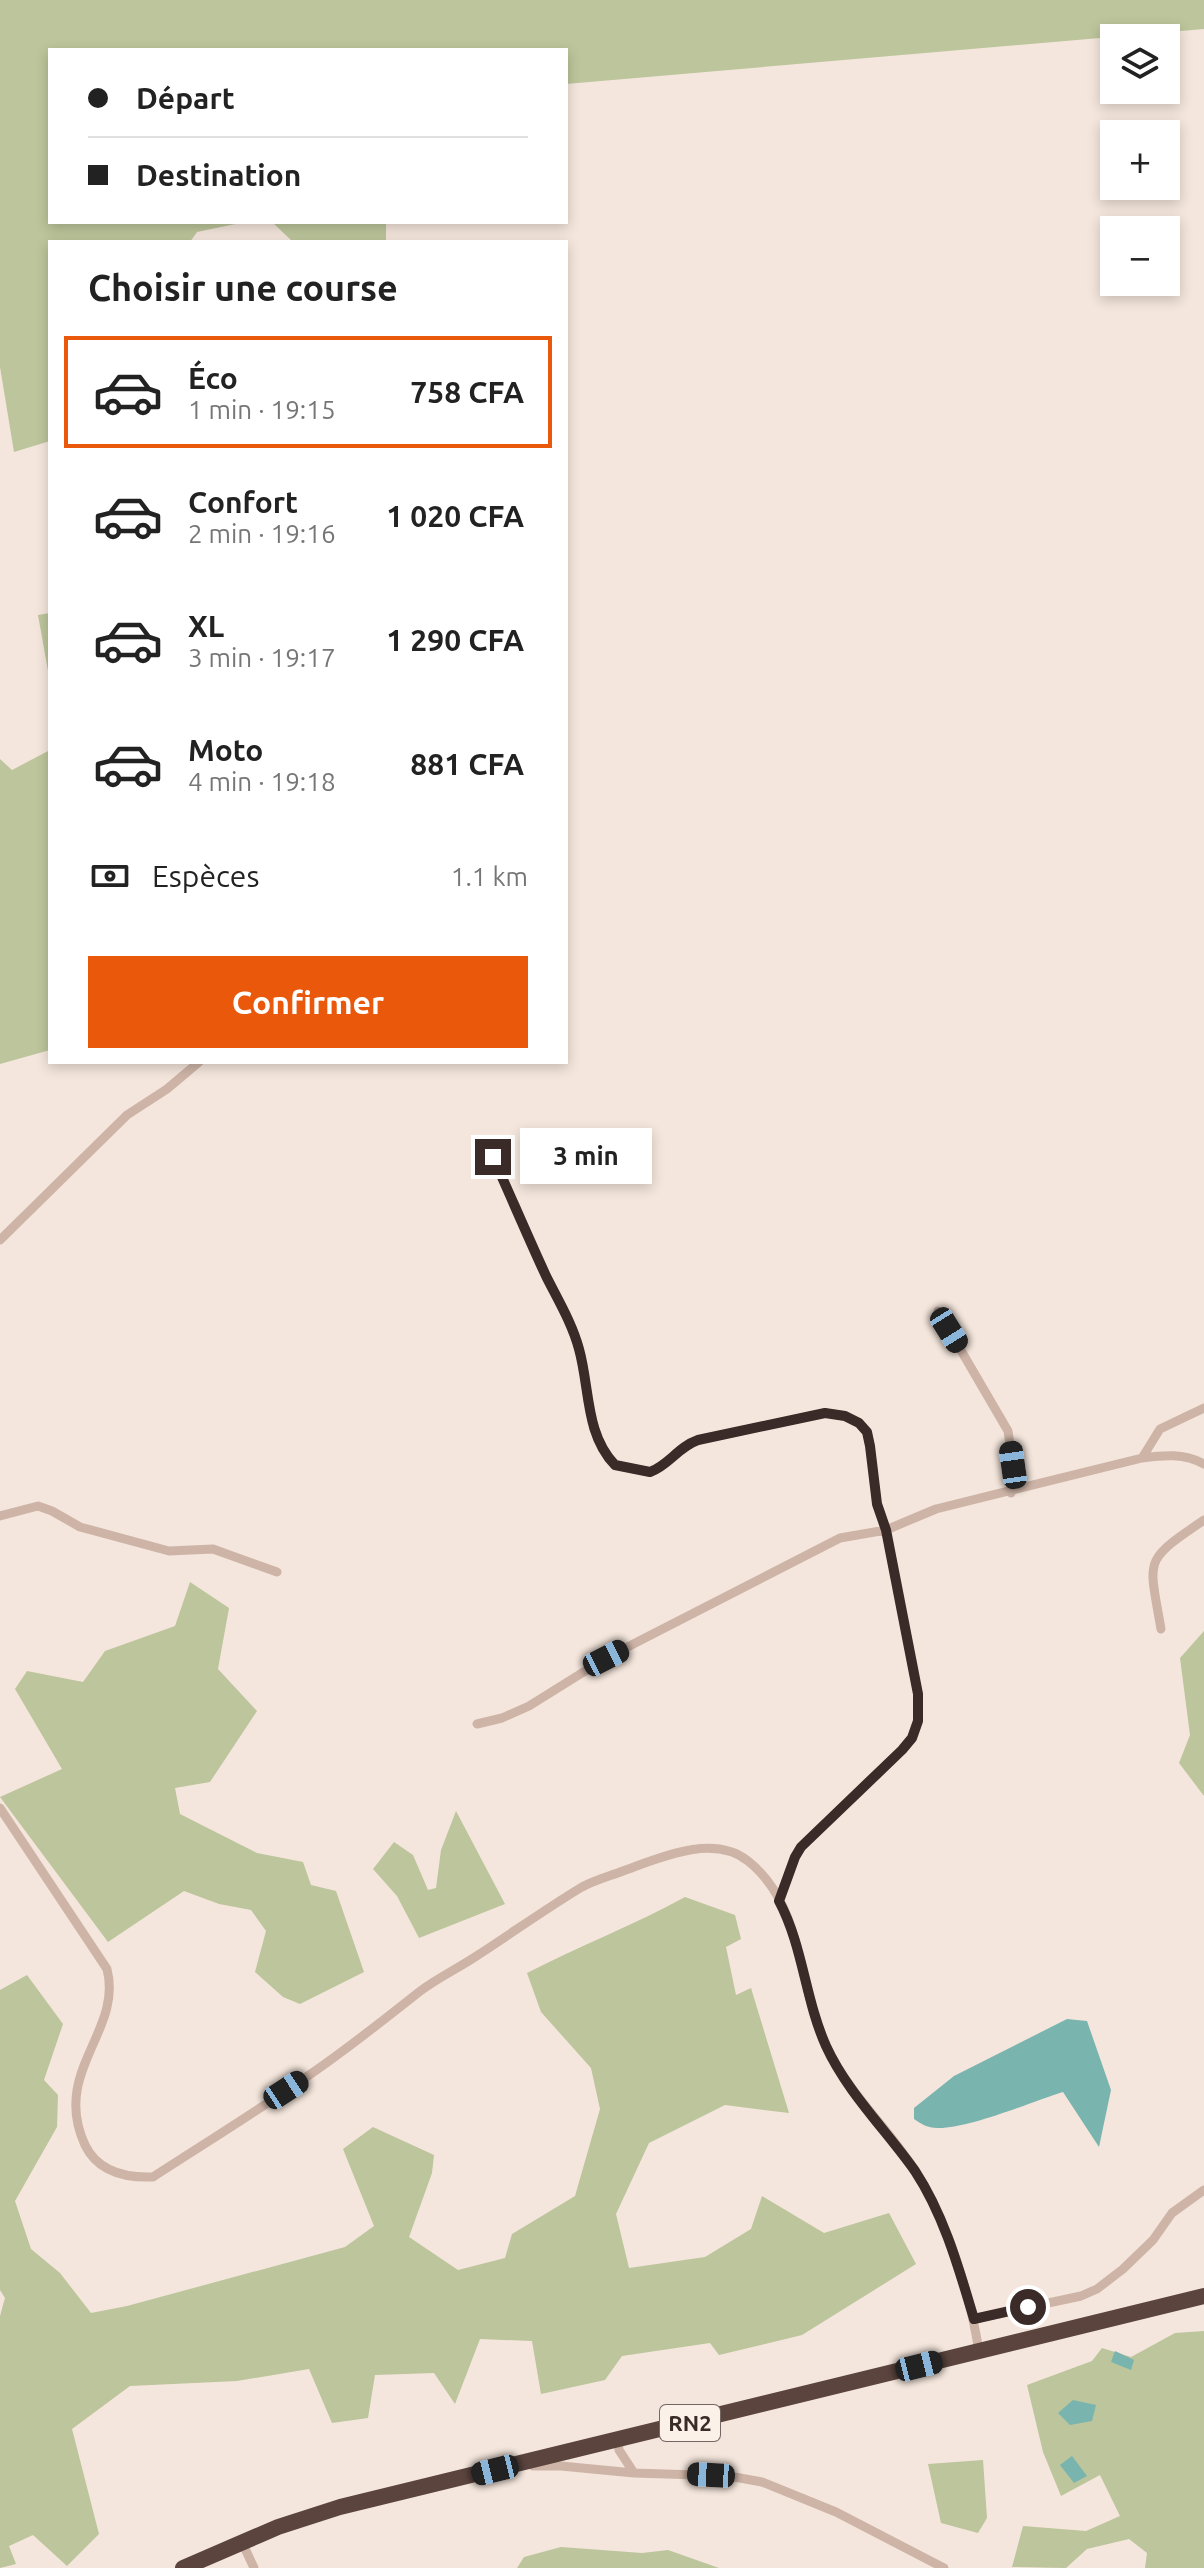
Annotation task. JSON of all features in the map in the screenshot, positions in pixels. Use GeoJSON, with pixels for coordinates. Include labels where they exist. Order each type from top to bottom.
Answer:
{"type":"FeatureCollection","features":[{"type":"Feature","properties":{"kind":"highway","name":"RN2"},"geometry":{"type":"LineString","coordinates":[[183,2568],[242,2542],[340,2507],[1204,2296]]}},
{"type":"Feature","properties":{"kind":"street"},"geometry":{"type":"LineString","coordinates":[[0,1240],[127,1115],[167,1089],[197,1064]]}},
{"type":"Feature","properties":{"kind":"street"},"geometry":{"type":"LineString","coordinates":[[493,1157],[569,1319],[580,1350],[588,1408],[602,1448],[615,1465],[650,1472],[669,1462],[686,1444],[825,1413],[845,1416],[859,1423],[867,1432],[877,1504],[886,1530],[918,1694],[918,1721],[912,1738],[902,1750],[801,1847],[779,1901]]}},
{"type":"Feature","properties":{"kind":"street"},"geometry":{"type":"LineString","coordinates":[[938,1311],[1008,1431],[1013,1465],[1011,1493]]}},
{"type":"Feature","properties":{"kind":"street"},"geometry":{"type":"LineString","coordinates":[[1142,1458],[1160,1429],[1204,1408]]}},
{"type":"Feature","properties":{"kind":"street"},"geometry":{"type":"LineString","coordinates":[[477,1724],[502,1718],[529,1706],[606,1658],[823,1545],[858,1533],[886,1530],[936,1509],[1011,1493],[1142,1458],[1179,1456],[1204,1464]]}},
{"type":"Feature","properties":{"kind":"street"},"geometry":{"type":"LineString","coordinates":[[0,1516],[30,1506],[43,1507],[80,1527],[169,1551],[213,1549],[277,1572]]}},
{"type":"Feature","properties":{"kind":"street"},"geometry":{"type":"LineString","coordinates":[[1161,1629],[1152,1573],[1155,1558],[1163,1547],[1204,1520]]}},
{"type":"Feature","properties":{"kind":"street"},"geometry":{"type":"LineString","coordinates":[[0,1808],[107,1969],[111,1996],[77,2084],[74,2103],[76,2121],[89,2153],[98,2163],[131,2178],[153,2177],[313,2073],[422,1990],[585,1885],[665,1856],[692,1850],[717,1849],[739,1854],[750,1862],[779,1901],[798,1948],[815,2018],[827,2049],[846,2080],[917,2175],[937,2213],[956,2260],[974,2319],[979,2351]]}},
{"type":"Feature","properties":{"kind":"street"},"geometry":{"type":"LineString","coordinates":[[974,2319],[1081,2296],[1097,2289],[1153,2240],[1172,2213],[1204,2190]]}},
{"type":"Feature","properties":{"kind":"street"},"geometry":{"type":"LineString","coordinates":[[618,2440],[619,2450],[634,2473]]}},
{"type":"Feature","properties":{"kind":"street"},"geometry":{"type":"LineString","coordinates":[[515,2466],[729,2476],[762,2482],[836,2512],[944,2568]]}},
{"type":"Feature","properties":{"kind":"street"},"geometry":{"type":"LineString","coordinates":[[242,2542],[254,2568]]}},
{"type":"Feature","properties":{"kind":"green space"},"geometry":{"type":"Polygon","coordinates":[[[0,0],[1204,0],[1204,29],[1180,31],[1180,24],[1100,24],[1100,38],[568,84],[568,48],[48,48],[48,224],[235,224],[197,232],[191,240],[48,240],[48,442],[14,452],[0,367],[0,0]]]}},
{"type":"Feature","properties":{"kind":"green space"},"geometry":{"type":"Polygon","coordinates":[[[274,224],[386,224],[386,240],[291,240],[274,224]]]}},
{"type":"Feature","properties":{"kind":"green space"},"geometry":{"type":"Polygon","coordinates":[[[48,613],[48,671],[38,615],[48,613]]]}},
{"type":"Feature","properties":{"kind":"green space"},"geometry":{"type":"Polygon","coordinates":[[[48,751],[48,1051],[0,1064],[0,759],[12,770],[48,751]]]}},
{"type":"Feature","properties":{"kind":"green space"},"geometry":{"type":"Polygon","coordinates":[[[190,1582],[229,1608],[218,1669],[257,1711],[210,1782],[175,1788],[180,1814],[257,1853],[303,1862],[311,1885],[336,1891],[364,1972],[300,2004],[283,1997],[255,1972],[266,1931],[251,1910],[219,1904],[184,1891],[108,1942],[0,1797],[62,1769],[15,1689],[27,1671],[83,1682],[105,1651],[175,1626],[190,1582]]]}},
{"type":"Feature","properties":{"kind":"green space"},"geometry":{"type":"Polygon","coordinates":[[[1204,1631],[1204,1796],[1179,1763],[1190,1735],[1180,1658],[1204,1631]]]}},
{"type":"Feature","properties":{"kind":"green space"},"geometry":{"type":"Polygon","coordinates":[[[456,1811],[505,1904],[419,1938],[397,1896],[373,1869],[394,1842],[413,1855],[428,1890],[436,1888],[441,1850],[456,1811]]]}},
{"type":"Feature","properties":{"kind":"green space"},"geometry":{"type":"Polygon","coordinates":[[[685,1897],[735,1915],[741,1939],[726,1947],[736,1995],[751,1988],[789,2113],[725,2105],[649,2143],[616,2214],[629,2268],[705,2257],[751,2229],[762,2196],[824,2233],[889,2213],[916,2264],[802,2335],[719,2355],[710,2343],[622,2356],[605,2380],[541,2394],[532,2341],[480,2339],[455,2404],[434,2373],[375,2375],[368,2418],[332,2423],[309,2369],[237,2381],[130,2386],[72,2429],[99,2534],[67,2566],[33,2535],[9,2546],[16,2564],[0,2568],[0,2316],[5,2298],[0,2290],[0,1990],[27,1975],[63,2024],[44,2080],[58,2095],[57,2127],[15,2201],[31,2249],[60,2273],[91,2313],[345,2247],[374,2226],[343,2149],[373,2127],[434,2155],[432,2173],[409,2237],[458,2270],[505,2258],[512,2234],[575,2196],[600,2109],[591,2068],[541,2012],[527,1973],[685,1897]]]}},
{"type":"Feature","properties":{"kind":"green space"},"geometry":{"type":"Polygon","coordinates":[[[1204,2331],[1204,2568],[1145,2568],[1147,2553],[1129,2539],[1087,2549],[1066,2568],[1012,2567],[1023,2526],[1086,2531],[1120,2516],[1100,2475],[1061,2496],[1043,2452],[1027,2385],[1092,2361],[1102,2348],[1131,2357],[1175,2333],[1204,2331]]]}},
{"type":"Feature","properties":{"kind":"green space"},"geometry":{"type":"Polygon","coordinates":[[[983,2460],[987,2518],[978,2533],[941,2523],[928,2464],[983,2460]]]}},
{"type":"Feature","properties":{"kind":"green space"},"geometry":{"type":"Polygon","coordinates":[[[561,2547],[642,2553],[668,2550],[719,2568],[517,2568],[524,2557],[561,2547]]]}},
{"type":"Feature","properties":{"kind":"water"},"geometry":{"type":"Polygon","coordinates":[[[1067,2019],[1087,2021],[1111,2090],[1099,2147],[1063,2092],[982,2120],[950,2127],[931,2127],[914,2119],[914,2108],[954,2076],[1067,2019]]]}},
{"type":"Feature","properties":{"kind":"water"},"geometry":{"type":"Polygon","coordinates":[[[1115,2351],[1134,2360],[1131,2370],[1111,2362],[1115,2351]]]}},
{"type":"Feature","properties":{"kind":"water"},"geometry":{"type":"Polygon","coordinates":[[[1073,2400],[1096,2405],[1092,2421],[1070,2425],[1058,2413],[1073,2400]]]}},
{"type":"Feature","properties":{"kind":"water"},"geometry":{"type":"Polygon","coordinates":[[[1072,2456],[1087,2476],[1074,2483],[1060,2465],[1072,2456]]]}},
{"type":"Feature","properties":{"kind":"route"},"geometry":{"type":"LineString","coordinates":[[493,1157],[569,1319],[580,1350],[588,1408],[602,1448],[615,1465],[650,1472],[669,1462],[686,1444],[825,1413],[845,1416],[859,1423],[867,1432],[877,1504],[886,1530],[911,1651],[918,1694],[918,1721],[912,1738],[902,1750],[801,1847],[779,1901],[798,1948],[815,2018],[827,2049],[846,2080],[917,2175],[956,2260],[974,2319],[1028,2307]]}}]}
